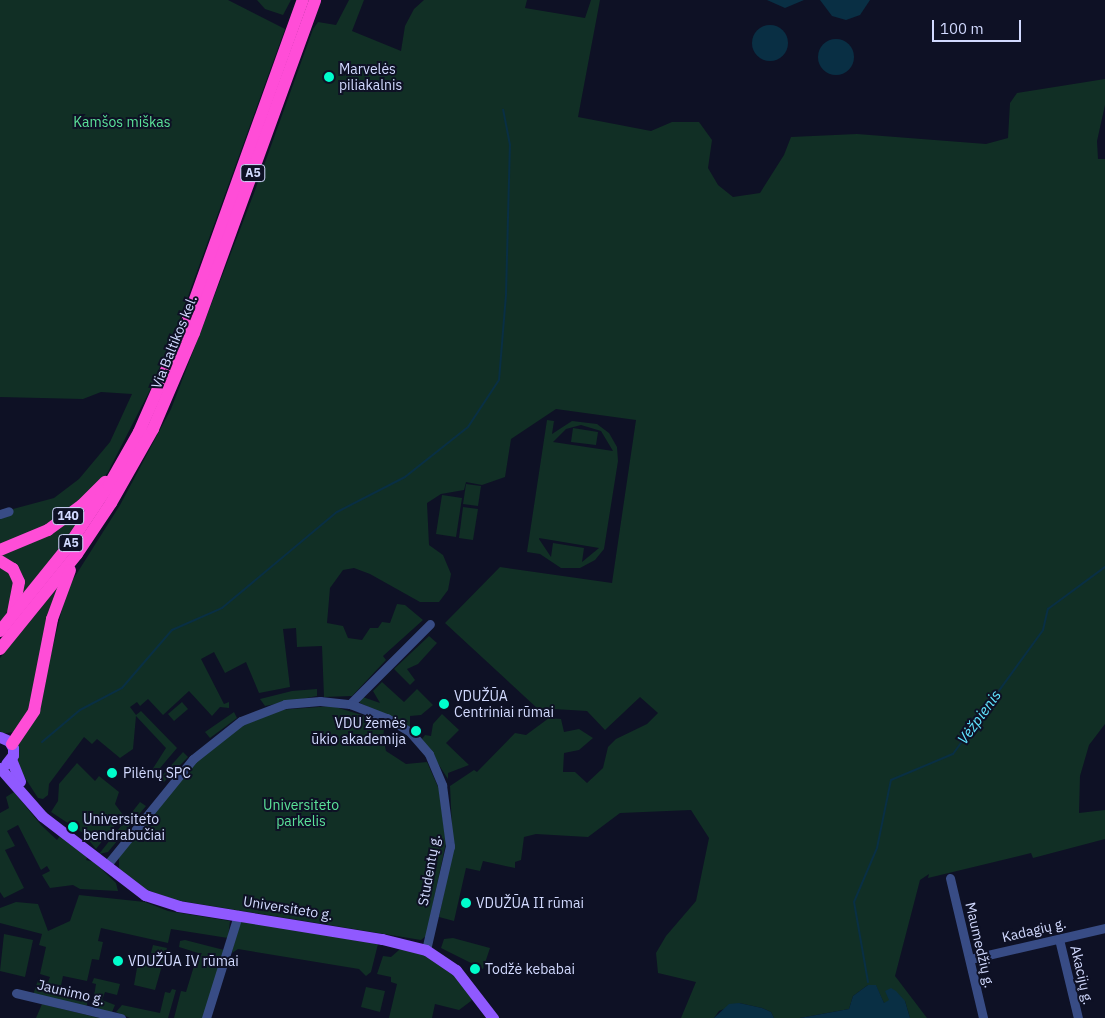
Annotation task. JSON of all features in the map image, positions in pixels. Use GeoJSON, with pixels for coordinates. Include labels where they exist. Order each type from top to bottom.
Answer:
{"type":"FeatureCollection","features":[{"type":"Feature","properties":{"kind":"highway","name":"Via Baltikos kel."},"geometry":{"type":"LineString","coordinates":[[0,632],[67,548],[123,462],[164,380],[306,4]]}},
{"type":"Feature","properties":{"kind":"highway","name":"Via Baltikos kel."},"geometry":{"type":"LineString","coordinates":[[0,648],[77,554],[137,460],[170,394],[306,4]]}},
{"type":"Feature","properties":{"kind":"highway","name":"140"},"geometry":{"type":"LineString","coordinates":[[0,550],[32,538],[67,517],[82,505],[123,462]]}},
{"type":"Feature","properties":{"kind":"highway"},"geometry":{"type":"LineString","coordinates":[[12,744],[34,711],[52,619],[77,554]]}},
{"type":"Feature","properties":{"kind":"highway"},"geometry":{"type":"LineString","coordinates":[[0,562],[13,570],[19,582],[11,619]]}},
{"type":"Feature","properties":{"kind":"main road"},"geometry":{"type":"LineString","coordinates":[[0,737],[12,744],[11,759],[0,767]]}},
{"type":"Feature","properties":{"kind":"main road","name":"Universiteto g."},"geometry":{"type":"LineString","coordinates":[[11,759],[20,781],[70,837]]}},
{"type":"Feature","properties":{"kind":"main road","name":"Universiteto g."},"geometry":{"type":"LineString","coordinates":[[0,767],[36,812],[137,890],[154,899],[394,941],[426,950],[456,970],[493,1018]]}},
{"type":"Feature","properties":{"kind":"street"},"geometry":{"type":"LineString","coordinates":[[350,704],[430,624]]}},
{"type":"Feature","properties":{"kind":"street","name":"Studentų g."},"geometry":{"type":"LineString","coordinates":[[106,866],[193,758],[241,721],[285,704],[320,701],[350,704],[387,718],[410,732],[429,754],[442,785],[448,810],[450,846],[426,950]]}},
{"type":"Feature","properties":{"kind":"street","name":"Maumedžių g."},"geometry":{"type":"LineString","coordinates":[[950,878],[983,1018]]}},
{"type":"Feature","properties":{"kind":"street"},"geometry":{"type":"LineString","coordinates":[[206,1018],[238,915]]}},
{"type":"Feature","properties":{"kind":"street","name":"Kadagių g."},"geometry":{"type":"LineString","coordinates":[[970,959],[1105,928]]}},
{"type":"Feature","properties":{"kind":"street","name":"Akacijų g."},"geometry":{"type":"LineString","coordinates":[[1059,939],[1078,1018]]}},
{"type":"Feature","properties":{"kind":"street","name":"Jaunimo g."},"geometry":{"type":"LineString","coordinates":[[16,993],[121,1018]]}},
{"type":"Feature","properties":{"kind":"green space","name":"Kamšos miškas"},"geometry":{"type":"Polygon","coordinates":[[[0,0],[228,0],[285,29],[178,324],[150,390],[108,472],[95,488],[49,525],[0,546],[0,516],[12,513],[13,509],[54,498],[79,479],[110,442],[132,394],[101,392],[83,399],[0,397],[0,0]]]}},
{"type":"Feature","properties":{"kind":"green space"},"geometry":{"type":"Polygon","coordinates":[[[257,0],[291,0],[283,15],[265,9],[257,0]]]}},
{"type":"Feature","properties":{"kind":"green space"},"geometry":{"type":"Polygon","coordinates":[[[349,0],[364,0],[352,31],[401,51],[405,26],[414,9],[424,0],[527,0],[525,8],[585,18],[591,0],[600,0],[578,117],[651,131],[672,122],[699,122],[712,140],[708,168],[718,185],[733,197],[760,193],[784,155],[791,137],[857,134],[986,144],[1008,138],[1010,103],[1017,93],[1105,79],[1105,105],[1097,141],[1098,159],[1105,159],[1105,724],[1089,745],[1080,776],[1079,813],[1105,810],[1105,839],[1033,858],[1031,853],[928,878],[929,874],[920,880],[895,976],[927,1018],[910,1018],[905,1001],[884,1003],[876,986],[868,985],[853,996],[849,1009],[800,1018],[774,1018],[771,1012],[762,1008],[739,1003],[719,1011],[714,1018],[681,1018],[696,982],[658,973],[656,953],[666,936],[696,901],[709,838],[691,810],[620,813],[588,837],[536,834],[524,837],[521,860],[515,862],[515,868],[483,861],[480,871],[466,868],[454,921],[439,917],[453,849],[450,786],[474,770],[477,772],[515,733],[526,735],[549,718],[561,719],[564,732],[579,729],[593,738],[579,750],[564,753],[563,772],[575,772],[587,783],[603,768],[608,747],[616,739],[647,724],[658,713],[640,697],[605,730],[587,711],[537,708],[445,623],[500,567],[612,583],[636,420],[556,409],[511,439],[505,477],[482,485],[466,482],[464,490],[441,494],[427,503],[429,545],[443,555],[451,574],[448,590],[439,602],[420,602],[370,574],[354,568],[343,570],[330,588],[327,623],[343,626],[348,638],[362,640],[370,628],[378,628],[382,622],[390,623],[397,604],[405,605],[423,620],[383,656],[386,660],[352,696],[324,697],[322,646],[297,647],[296,628],[283,629],[290,687],[259,693],[246,662],[225,673],[214,652],[201,659],[224,704],[229,702],[229,708],[220,707],[212,716],[189,691],[163,715],[148,699],[140,706],[137,702],[130,707],[136,715],[141,711],[177,748],[155,774],[152,770],[166,748],[136,716],[133,749],[120,758],[97,739],[92,744],[84,737],[49,784],[48,795],[43,799],[38,798],[18,767],[17,741],[35,719],[67,589],[120,505],[171,409],[254,193],[313,29],[318,22],[336,25],[349,0]]]}},
{"type":"Feature","properties":{"kind":"green space"},"geometry":{"type":"Polygon","coordinates":[[[547,420],[554,421],[552,434],[572,421],[597,424],[609,433],[617,447],[618,461],[604,549],[595,560],[580,568],[561,568],[540,554],[527,552],[547,420]],[[581,425],[566,429],[553,442],[613,451],[601,431],[581,425]],[[539,538],[551,557],[553,543],[584,548],[582,562],[599,548],[539,538]]]}},
{"type":"Feature","properties":{"kind":"green space"},"geometry":{"type":"Polygon","coordinates":[[[573,428],[598,432],[596,445],[571,442],[573,428]]]}},
{"type":"Feature","properties":{"kind":"green space"},"geometry":{"type":"Polygon","coordinates":[[[466,484],[481,486],[478,506],[463,504],[466,484]]]}},
{"type":"Feature","properties":{"kind":"green space"},"geometry":{"type":"Polygon","coordinates":[[[442,495],[462,498],[456,537],[436,534],[442,495]]]}},
{"type":"Feature","properties":{"kind":"green space"},"geometry":{"type":"Polygon","coordinates":[[[95,499],[71,535],[0,622],[0,554],[95,499]]]}},
{"type":"Feature","properties":{"kind":"green space"},"geometry":{"type":"Polygon","coordinates":[[[463,507],[478,509],[473,540],[459,538],[463,507]]]}},
{"type":"Feature","properties":{"kind":"green space"},"geometry":{"type":"Polygon","coordinates":[[[59,586],[30,710],[13,732],[0,734],[0,658],[59,586]]]}},
{"type":"Feature","properties":{"kind":"green space"},"geometry":{"type":"Polygon","coordinates":[[[429,636],[437,643],[418,664],[407,669],[415,680],[410,685],[394,669],[429,636]]]}},
{"type":"Feature","properties":{"kind":"green space"},"geometry":{"type":"Polygon","coordinates":[[[382,682],[404,702],[417,689],[433,705],[421,715],[410,716],[410,727],[360,703],[360,696],[380,703],[373,691],[382,682]]]}},
{"type":"Feature","properties":{"kind":"green space"},"geometry":{"type":"Polygon","coordinates":[[[317,689],[317,696],[265,706],[260,699],[292,691],[317,689]]]}},
{"type":"Feature","properties":{"kind":"green space"},"geometry":{"type":"Polygon","coordinates":[[[182,702],[188,709],[174,721],[168,714],[182,702]]]}},
{"type":"Feature","properties":{"kind":"green space","name":"Universiteto parkelis"},"geometry":{"type":"Polygon","coordinates":[[[332,706],[385,722],[383,737],[386,751],[406,764],[427,762],[439,789],[446,843],[426,936],[421,940],[175,900],[147,890],[119,870],[119,855],[194,764],[219,742],[242,726],[279,710],[332,706]]]}},
{"type":"Feature","properties":{"kind":"green space"},"geometry":{"type":"Polygon","coordinates":[[[234,712],[237,718],[210,738],[205,732],[234,712]]]}},
{"type":"Feature","properties":{"kind":"green space"},"geometry":{"type":"Polygon","coordinates":[[[442,714],[459,730],[446,743],[469,765],[448,773],[448,779],[422,739],[425,735],[431,736],[433,724],[442,714]]]}},
{"type":"Feature","properties":{"kind":"green space"},"geometry":{"type":"Polygon","coordinates":[[[183,752],[188,757],[164,782],[160,778],[183,752]]]}},
{"type":"Feature","properties":{"kind":"green space"},"geometry":{"type":"Polygon","coordinates":[[[77,763],[95,781],[99,776],[119,792],[115,804],[123,815],[96,849],[83,833],[51,812],[58,801],[59,784],[77,763]]]}},
{"type":"Feature","properties":{"kind":"green space"},"geometry":{"type":"Polygon","coordinates":[[[14,792],[41,825],[57,840],[60,836],[88,856],[86,860],[94,862],[116,883],[118,891],[80,889],[73,885],[50,888],[42,875],[50,871],[47,866],[41,870],[18,825],[7,831],[15,846],[5,850],[24,888],[4,898],[0,892],[0,813],[9,808],[6,797],[14,792]]]}},
{"type":"Feature","properties":{"kind":"green space"},"geometry":{"type":"Polygon","coordinates":[[[140,802],[146,806],[108,852],[99,854],[140,802]]]}},
{"type":"Feature","properties":{"kind":"green space"},"geometry":{"type":"Polygon","coordinates":[[[79,895],[145,902],[168,911],[230,921],[228,938],[171,929],[168,943],[101,928],[98,941],[103,942],[99,960],[92,959],[87,981],[63,976],[60,990],[83,996],[84,991],[88,992],[87,1005],[84,1007],[33,995],[38,980],[48,982],[50,977],[40,974],[46,947],[39,945],[42,934],[0,923],[0,908],[16,902],[38,904],[48,931],[70,921],[79,895]]]}},
{"type":"Feature","properties":{"kind":"green space"},"geometry":{"type":"Polygon","coordinates":[[[239,921],[378,944],[371,972],[366,976],[359,969],[238,949],[232,953],[239,921]]]}},
{"type":"Feature","properties":{"kind":"green space"},"geometry":{"type":"Polygon","coordinates":[[[4,934],[33,940],[25,977],[0,971],[4,934]]]}},
{"type":"Feature","properties":{"kind":"green space"},"geometry":{"type":"Polygon","coordinates":[[[453,938],[490,948],[483,969],[441,948],[444,939],[453,938]]]}},
{"type":"Feature","properties":{"kind":"green space"},"geometry":{"type":"Polygon","coordinates":[[[185,940],[224,950],[203,1018],[174,1018],[181,991],[186,992],[198,953],[179,947],[180,941],[185,940]]]}},
{"type":"Feature","properties":{"kind":"green space"},"geometry":{"type":"Polygon","coordinates":[[[153,945],[167,948],[155,990],[134,985],[137,968],[148,964],[153,945]]]}},
{"type":"Feature","properties":{"kind":"green space"},"geometry":{"type":"Polygon","coordinates":[[[399,950],[412,950],[433,958],[456,975],[473,998],[471,1001],[459,1010],[435,1004],[432,1018],[389,1018],[397,984],[391,982],[391,977],[377,974],[383,956],[391,957],[399,950]]]}},
{"type":"Feature","properties":{"kind":"green space"},"geometry":{"type":"Polygon","coordinates":[[[94,978],[120,984],[117,995],[105,992],[102,1000],[115,1005],[112,1012],[92,1008],[96,984],[92,983],[94,978]]]}},
{"type":"Feature","properties":{"kind":"green space"},"geometry":{"type":"Polygon","coordinates":[[[366,987],[385,991],[380,1012],[361,1007],[366,987]]]}},
{"type":"Feature","properties":{"kind":"green space"},"geometry":{"type":"Polygon","coordinates":[[[172,989],[176,990],[168,1018],[130,1018],[116,1012],[122,1005],[160,1013],[165,992],[170,993],[172,989]]]}},
{"type":"Feature","properties":{"kind":"green space"},"geometry":{"type":"Polygon","coordinates":[[[42,1004],[99,1018],[36,1018],[42,1004]]]}},
{"type":"Feature","properties":{"kind":"water"},"geometry":{"type":"Polygon","coordinates":[[[767,0],[804,0],[785,8],[767,0]]]}},
{"type":"Feature","properties":{"kind":"water"},"geometry":{"type":"Polygon","coordinates":[[[820,0],[870,0],[860,15],[846,20],[832,16],[820,0]]]}},
{"type":"Feature","properties":{"kind":"water"},"geometry":{"type":"Polygon","coordinates":[[[770,25],[777,26],[783,30],[787,36],[787,50],[783,56],[777,60],[770,61],[763,60],[757,56],[753,50],[752,43],[753,36],[757,30],[763,26],[770,25]]]}},
{"type":"Feature","properties":{"kind":"water"},"geometry":{"type":"Polygon","coordinates":[[[836,39],[843,40],[849,44],[853,50],[853,64],[849,70],[843,74],[836,75],[829,74],[823,70],[819,64],[818,57],[819,50],[823,44],[829,40],[836,39]]]}},
{"type":"Feature","properties":{"kind":"water"},"geometry":{"type":"Polygon","coordinates":[[[868,985],[876,985],[884,1003],[889,1000],[885,991],[891,988],[896,991],[905,1001],[910,1018],[800,1018],[849,1009],[853,996],[868,985]]]}},
{"type":"Feature","properties":{"kind":"water"},"geometry":{"type":"Polygon","coordinates":[[[739,1003],[762,1008],[771,1012],[774,1018],[714,1018],[729,1004],[739,1003]]]}},
{"type":"Feature","properties":{"kind":"waterway"},"geometry":{"type":"LineString","coordinates":[[42,742],[80,710],[122,688],[172,630],[222,608],[337,512],[405,477],[468,427],[499,380],[506,294],[510,145],[503,110]]}},
{"type":"Feature","properties":{"kind":"waterway","name":"Vėžpienis"},"geometry":{"type":"LineString","coordinates":[[868,982],[854,902],[877,848],[891,780],[953,754],[1043,630],[1048,609],[1105,567]]}},
{"type":"Feature","properties":{"kind":"place","name":"Marvelės piliakalnis"},"geometry":{"type":"Point","coordinates":[329,77]}},
{"type":"Feature","properties":{"kind":"place","name":"VDUŽŪA Centriniai rūmai"},"geometry":{"type":"Point","coordinates":[444,704]}},
{"type":"Feature","properties":{"kind":"place","name":"VDU žemės ūkio akademija"},"geometry":{"type":"Point","coordinates":[416,731]}},
{"type":"Feature","properties":{"kind":"place","name":"Pilėnų SPC"},"geometry":{"type":"Point","coordinates":[112,773]}},
{"type":"Feature","properties":{"kind":"place","name":"Universiteto bendrabučiai"},"geometry":{"type":"Point","coordinates":[73,827]}},
{"type":"Feature","properties":{"kind":"place","name":"VDUŽŪA II rūmai"},"geometry":{"type":"Point","coordinates":[466,903]}},
{"type":"Feature","properties":{"kind":"place","name":"VDUŽŪA IV rūmai"},"geometry":{"type":"Point","coordinates":[118,961]}},
{"type":"Feature","properties":{"kind":"place","name":"Todžė kebabai"},"geometry":{"type":"Point","coordinates":[475,969]}}]}
